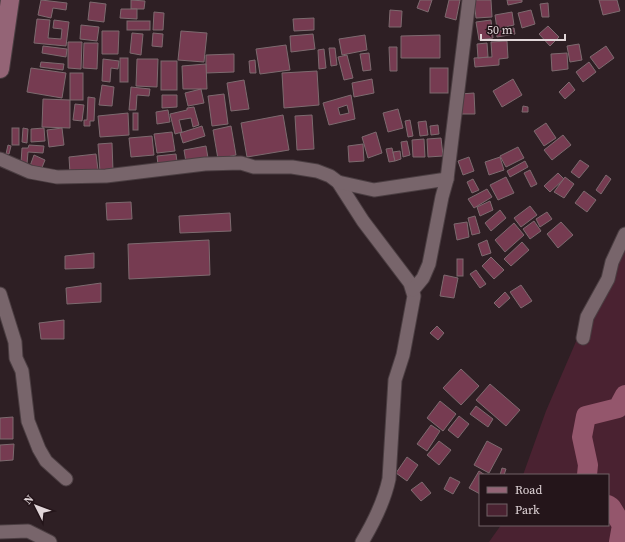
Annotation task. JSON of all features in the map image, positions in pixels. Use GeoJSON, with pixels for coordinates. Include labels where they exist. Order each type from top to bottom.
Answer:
{"type":"FeatureCollection","features":[{"type":"Feature","properties":{"kind":"main road"},"geometry":{"type":"LineString","coordinates":[[0,69],[10,0]]}},
{"type":"Feature","properties":{"kind":"street"},"geometry":{"type":"LineString","coordinates":[[413,290],[423,278],[429,264],[447,179],[468,0]]}},
{"type":"Feature","properties":{"kind":"street"},"geometry":{"type":"LineString","coordinates":[[0,159],[30,172],[57,177],[106,176],[205,164],[241,164],[254,167],[292,167],[317,171],[330,176],[338,182],[362,221],[400,269],[413,290],[413,305],[403,355],[395,380],[389,479],[386,494],[378,513],[362,542]]}},
{"type":"Feature","properties":{"kind":"street"},"geometry":{"type":"LineString","coordinates":[[338,182],[374,190],[447,179]]}},
{"type":"Feature","properties":{"kind":"street"},"geometry":{"type":"LineString","coordinates":[[583,338],[587,317],[608,280],[612,262],[625,234]]}},
{"type":"Feature","properties":{"kind":"street"},"geometry":{"type":"LineString","coordinates":[[0,294],[15,342],[16,358],[22,371],[28,421],[39,449],[46,461],[66,479]]}},
{"type":"Feature","properties":{"kind":"street"},"geometry":{"type":"LineString","coordinates":[[0,532],[28,531],[50,542]]}},
{"type":"Feature","properties":{"kind":"green space"},"geometry":{"type":"Polygon","coordinates":[[[625,228],[625,542],[489,542],[500,526],[609,526],[609,474],[523,474],[546,411],[625,228]]]}},
{"type":"Feature","properties":{"kind":"building"},"geometry":{"type":"Polygon","coordinates":[[[41,0],[67,3],[66,10],[53,8],[51,18],[38,15],[41,0]]]}},
{"type":"Feature","properties":{"kind":"building"},"geometry":{"type":"Polygon","coordinates":[[[131,0],[145,1],[144,9],[131,9],[131,0]]]}},
{"type":"Feature","properties":{"kind":"building"},"geometry":{"type":"Polygon","coordinates":[[[420,0],[432,0],[428,12],[417,8],[420,0]]]}},
{"type":"Feature","properties":{"kind":"building"},"geometry":{"type":"Polygon","coordinates":[[[449,0],[460,0],[456,20],[445,17],[449,0]]]}},
{"type":"Feature","properties":{"kind":"building"},"geometry":{"type":"Polygon","coordinates":[[[474,0],[491,0],[492,17],[476,18],[474,0]]]}},
{"type":"Feature","properties":{"kind":"building"},"geometry":{"type":"Polygon","coordinates":[[[507,0],[522,0],[522,2],[508,5],[507,0]]]}},
{"type":"Feature","properties":{"kind":"building"},"geometry":{"type":"Polygon","coordinates":[[[599,0],[617,0],[620,11],[603,15],[599,0]]]}},
{"type":"Feature","properties":{"kind":"building"},"geometry":{"type":"Polygon","coordinates":[[[90,2],[106,4],[104,22],[88,20],[90,2]]]}},
{"type":"Feature","properties":{"kind":"building"},"geometry":{"type":"Polygon","coordinates":[[[548,3],[549,17],[542,17],[540,4],[548,3]]]}},
{"type":"Feature","properties":{"kind":"building"},"geometry":{"type":"Polygon","coordinates":[[[121,9],[137,9],[137,19],[120,18],[121,9]]]}},
{"type":"Feature","properties":{"kind":"building"},"geometry":{"type":"Polygon","coordinates":[[[390,10],[402,11],[401,27],[389,27],[390,10]]]}},
{"type":"Feature","properties":{"kind":"building"},"geometry":{"type":"Polygon","coordinates":[[[531,10],[535,24],[522,28],[518,13],[531,10]]]}},
{"type":"Feature","properties":{"kind":"building"},"geometry":{"type":"Polygon","coordinates":[[[154,12],[164,13],[163,30],[153,30],[154,12]]]}},
{"type":"Feature","properties":{"kind":"building"},"geometry":{"type":"Polygon","coordinates":[[[512,12],[514,25],[497,29],[495,15],[512,12]]]}},
{"type":"Feature","properties":{"kind":"building"},"geometry":{"type":"Polygon","coordinates":[[[314,18],[314,30],[294,31],[293,19],[314,18]]]}},
{"type":"Feature","properties":{"kind":"building"},"geometry":{"type":"Polygon","coordinates":[[[37,19],[50,20],[48,38],[61,39],[62,29],[53,28],[54,20],[69,22],[66,46],[34,43],[37,19]]]}},
{"type":"Feature","properties":{"kind":"building"},"geometry":{"type":"Polygon","coordinates":[[[491,20],[493,38],[479,40],[476,22],[491,20]]]}},
{"type":"Feature","properties":{"kind":"building"},"geometry":{"type":"Polygon","coordinates":[[[127,21],[150,21],[150,30],[127,30],[127,21]]]}},
{"type":"Feature","properties":{"kind":"building"},"geometry":{"type":"Polygon","coordinates":[[[81,25],[99,27],[97,41],[80,39],[81,25]]]}},
{"type":"Feature","properties":{"kind":"building"},"geometry":{"type":"Polygon","coordinates":[[[548,26],[559,37],[550,46],[539,34],[548,26]]]}},
{"type":"Feature","properties":{"kind":"building"},"geometry":{"type":"Polygon","coordinates":[[[514,28],[515,34],[497,37],[496,31],[514,28]]]}},
{"type":"Feature","properties":{"kind":"building"},"geometry":{"type":"Polygon","coordinates":[[[102,31],[119,31],[118,54],[102,54],[102,31]]]}},
{"type":"Feature","properties":{"kind":"building"},"geometry":{"type":"Polygon","coordinates":[[[181,31],[207,33],[204,62],[178,60],[181,31]]]}},
{"type":"Feature","properties":{"kind":"building"},"geometry":{"type":"Polygon","coordinates":[[[132,33],[143,34],[141,55],[130,53],[132,33]]]}},
{"type":"Feature","properties":{"kind":"building"},"geometry":{"type":"Polygon","coordinates":[[[153,33],[163,34],[162,47],[152,46],[153,33]]]}},
{"type":"Feature","properties":{"kind":"building"},"geometry":{"type":"Polygon","coordinates":[[[313,34],[315,49],[291,52],[290,36],[313,34]]]}},
{"type":"Feature","properties":{"kind":"building"},"geometry":{"type":"Polygon","coordinates":[[[365,35],[367,50],[342,55],[339,39],[365,35]]]}},
{"type":"Feature","properties":{"kind":"building"},"geometry":{"type":"Polygon","coordinates":[[[440,35],[440,58],[401,58],[401,36],[440,35]]]}},
{"type":"Feature","properties":{"kind":"building"},"geometry":{"type":"Polygon","coordinates":[[[507,41],[508,58],[499,59],[499,65],[475,67],[474,58],[492,57],[491,42],[507,41]]]}},
{"type":"Feature","properties":{"kind":"building"},"geometry":{"type":"Polygon","coordinates":[[[68,42],[82,42],[81,69],[68,68],[68,42]]]}},
{"type":"Feature","properties":{"kind":"building"},"geometry":{"type":"Polygon","coordinates":[[[84,43],[98,43],[97,69],[83,68],[84,43]]]}},
{"type":"Feature","properties":{"kind":"building"},"geometry":{"type":"Polygon","coordinates":[[[487,43],[488,57],[478,58],[477,44],[487,43]]]}},
{"type":"Feature","properties":{"kind":"building"},"geometry":{"type":"Polygon","coordinates":[[[579,44],[582,60],[570,62],[567,46],[579,44]]]}},
{"type":"Feature","properties":{"kind":"building"},"geometry":{"type":"Polygon","coordinates":[[[286,45],[290,70],[260,74],[256,49],[286,45]]]}},
{"type":"Feature","properties":{"kind":"building"},"geometry":{"type":"Polygon","coordinates":[[[43,46],[67,49],[66,57],[42,53],[43,46]]]}},
{"type":"Feature","properties":{"kind":"building"},"geometry":{"type":"Polygon","coordinates":[[[606,46],[614,58],[599,69],[590,57],[606,46]]]}},
{"type":"Feature","properties":{"kind":"building"},"geometry":{"type":"Polygon","coordinates":[[[389,47],[397,47],[397,71],[390,71],[389,47]]]}},
{"type":"Feature","properties":{"kind":"building"},"geometry":{"type":"Polygon","coordinates":[[[329,48],[335,48],[337,65],[331,66],[329,48]]]}},
{"type":"Feature","properties":{"kind":"building"},"geometry":{"type":"Polygon","coordinates":[[[324,49],[326,68],[319,69],[318,50],[324,49]]]}},
{"type":"Feature","properties":{"kind":"building"},"geometry":{"type":"Polygon","coordinates":[[[369,53],[371,70],[363,71],[360,54],[369,53]]]}},
{"type":"Feature","properties":{"kind":"building"},"geometry":{"type":"Polygon","coordinates":[[[567,53],[568,69],[552,71],[551,54],[567,53]]]}},
{"type":"Feature","properties":{"kind":"building"},"geometry":{"type":"Polygon","coordinates":[[[234,54],[234,72],[206,73],[206,55],[234,54]]]}},
{"type":"Feature","properties":{"kind":"building"},"geometry":{"type":"Polygon","coordinates":[[[347,55],[353,78],[344,80],[338,57],[347,55]]]}},
{"type":"Feature","properties":{"kind":"building"},"geometry":{"type":"Polygon","coordinates":[[[120,58],[128,58],[128,82],[120,82],[120,58]]]}},
{"type":"Feature","properties":{"kind":"building"},"geometry":{"type":"Polygon","coordinates":[[[103,59],[119,61],[118,69],[111,68],[110,82],[102,81],[103,59]]]}},
{"type":"Feature","properties":{"kind":"building"},"geometry":{"type":"Polygon","coordinates":[[[137,59],[158,59],[157,87],[136,86],[137,59]]]}},
{"type":"Feature","properties":{"kind":"building"},"geometry":{"type":"Polygon","coordinates":[[[255,60],[256,73],[250,73],[249,61],[255,60]]]}},
{"type":"Feature","properties":{"kind":"building"},"geometry":{"type":"Polygon","coordinates":[[[161,61],[177,61],[177,90],[161,90],[161,61]]]}},
{"type":"Feature","properties":{"kind":"building"},"geometry":{"type":"Polygon","coordinates":[[[41,62],[64,64],[63,70],[40,67],[41,62]]]}},
{"type":"Feature","properties":{"kind":"building"},"geometry":{"type":"Polygon","coordinates":[[[589,62],[596,72],[583,82],[576,72],[589,62]]]}},
{"type":"Feature","properties":{"kind":"building"},"geometry":{"type":"Polygon","coordinates":[[[206,64],[207,89],[183,89],[182,66],[206,64]]]}},
{"type":"Feature","properties":{"kind":"building"},"geometry":{"type":"Polygon","coordinates":[[[31,68],[66,73],[62,98],[27,92],[31,68]]]}},
{"type":"Feature","properties":{"kind":"building"},"geometry":{"type":"Polygon","coordinates":[[[430,68],[448,68],[448,93],[430,93],[430,68]]]}},
{"type":"Feature","properties":{"kind":"building"},"geometry":{"type":"Polygon","coordinates":[[[317,71],[319,105],[284,108],[282,73],[317,71]]]}},
{"type":"Feature","properties":{"kind":"building"},"geometry":{"type":"Polygon","coordinates":[[[70,73],[83,73],[83,100],[70,100],[70,73]]]}},
{"type":"Feature","properties":{"kind":"building"},"geometry":{"type":"Polygon","coordinates":[[[372,79],[374,93],[354,97],[352,83],[372,79]]]}},
{"type":"Feature","properties":{"kind":"building"},"geometry":{"type":"Polygon","coordinates":[[[513,79],[522,95],[502,107],[493,91],[513,79]]]}},
{"type":"Feature","properties":{"kind":"building"},"geometry":{"type":"Polygon","coordinates":[[[244,80],[249,109],[231,111],[227,83],[244,80]]]}},
{"type":"Feature","properties":{"kind":"building"},"geometry":{"type":"Polygon","coordinates":[[[569,82],[575,90],[565,99],[559,92],[569,82]]]}},
{"type":"Feature","properties":{"kind":"building"},"geometry":{"type":"Polygon","coordinates":[[[102,85],[114,87],[112,106],[99,105],[102,85]]]}},
{"type":"Feature","properties":{"kind":"building"},"geometry":{"type":"Polygon","coordinates":[[[131,87],[150,89],[149,96],[137,95],[136,110],[129,110],[131,87]]]}},
{"type":"Feature","properties":{"kind":"building"},"geometry":{"type":"Polygon","coordinates":[[[201,89],[204,103],[188,106],[185,93],[201,89]]]}},
{"type":"Feature","properties":{"kind":"building"},"geometry":{"type":"Polygon","coordinates":[[[474,93],[475,114],[461,114],[460,94],[474,93]]]}},
{"type":"Feature","properties":{"kind":"building"},"geometry":{"type":"Polygon","coordinates":[[[224,94],[228,124],[212,126],[208,96],[224,94]]]}},
{"type":"Feature","properties":{"kind":"building"},"geometry":{"type":"Polygon","coordinates":[[[162,95],[177,95],[177,107],[162,108],[162,95]]]}},
{"type":"Feature","properties":{"kind":"building"},"geometry":{"type":"Polygon","coordinates":[[[351,95],[355,119],[329,125],[323,103],[351,95]],[[347,105],[338,108],[340,115],[349,113],[347,105]]]}},
{"type":"Feature","properties":{"kind":"building"},"geometry":{"type":"Polygon","coordinates":[[[88,97],[95,98],[94,121],[90,121],[90,126],[84,126],[84,120],[87,120],[88,97]]]}},
{"type":"Feature","properties":{"kind":"building"},"geometry":{"type":"Polygon","coordinates":[[[43,99],[70,100],[70,128],[42,127],[43,99]]]}},
{"type":"Feature","properties":{"kind":"building"},"geometry":{"type":"Polygon","coordinates":[[[75,104],[84,105],[82,121],[73,120],[75,104]]]}},
{"type":"Feature","properties":{"kind":"building"},"geometry":{"type":"Polygon","coordinates":[[[523,106],[528,107],[528,112],[522,112],[523,106]]]}},
{"type":"Feature","properties":{"kind":"building"},"geometry":{"type":"Polygon","coordinates":[[[194,107],[199,125],[193,127],[191,118],[179,120],[182,132],[175,134],[170,114],[194,107]]]}},
{"type":"Feature","properties":{"kind":"building"},"geometry":{"type":"Polygon","coordinates":[[[398,109],[403,128],[388,132],[383,113],[398,109]]]}},
{"type":"Feature","properties":{"kind":"building"},"geometry":{"type":"Polygon","coordinates":[[[168,110],[170,122],[157,124],[156,112],[168,110]]]}},
{"type":"Feature","properties":{"kind":"building"},"geometry":{"type":"Polygon","coordinates":[[[128,113],[129,135],[100,137],[98,116],[128,113]]]}},
{"type":"Feature","properties":{"kind":"building"},"geometry":{"type":"Polygon","coordinates":[[[133,113],[138,113],[138,130],[133,130],[133,113]]]}},
{"type":"Feature","properties":{"kind":"building"},"geometry":{"type":"Polygon","coordinates":[[[283,115],[289,150],[247,157],[241,123],[283,115]]]}},
{"type":"Feature","properties":{"kind":"building"},"geometry":{"type":"Polygon","coordinates":[[[312,115],[314,149],[297,150],[295,116],[312,115]]]}},
{"type":"Feature","properties":{"kind":"building"},"geometry":{"type":"Polygon","coordinates":[[[410,120],[413,136],[408,137],[405,121],[410,120]]]}},
{"type":"Feature","properties":{"kind":"building"},"geometry":{"type":"Polygon","coordinates":[[[426,121],[428,135],[420,136],[418,122],[426,121]]]}},
{"type":"Feature","properties":{"kind":"building"},"geometry":{"type":"Polygon","coordinates":[[[546,123],[556,138],[544,146],[534,131],[546,123]]]}},
{"type":"Feature","properties":{"kind":"building"},"geometry":{"type":"Polygon","coordinates":[[[438,125],[439,134],[431,135],[430,126],[438,125]]]}},
{"type":"Feature","properties":{"kind":"building"},"geometry":{"type":"Polygon","coordinates":[[[202,126],[205,136],[183,143],[180,133],[202,126]]]}},
{"type":"Feature","properties":{"kind":"building"},"geometry":{"type":"Polygon","coordinates":[[[231,126],[236,155],[218,159],[213,130],[231,126]]]}},
{"type":"Feature","properties":{"kind":"building"},"geometry":{"type":"Polygon","coordinates":[[[12,128],[19,128],[19,145],[12,145],[12,128]]]}},
{"type":"Feature","properties":{"kind":"building"},"geometry":{"type":"Polygon","coordinates":[[[23,128],[28,129],[27,143],[22,142],[23,128]]]}},
{"type":"Feature","properties":{"kind":"building"},"geometry":{"type":"Polygon","coordinates":[[[44,128],[45,141],[31,142],[31,129],[44,128]]]}},
{"type":"Feature","properties":{"kind":"building"},"geometry":{"type":"Polygon","coordinates":[[[62,128],[64,145],[49,147],[47,130],[62,128]]]}},
{"type":"Feature","properties":{"kind":"building"},"geometry":{"type":"Polygon","coordinates":[[[172,132],[175,151],[157,153],[154,134],[172,132]]]}},
{"type":"Feature","properties":{"kind":"building"},"geometry":{"type":"Polygon","coordinates":[[[376,132],[382,153],[368,158],[362,137],[376,132]]]}},
{"type":"Feature","properties":{"kind":"building"},"geometry":{"type":"Polygon","coordinates":[[[563,135],[571,145],[552,160],[544,150],[563,135]]]}},
{"type":"Feature","properties":{"kind":"building"},"geometry":{"type":"Polygon","coordinates":[[[152,136],[154,155],[131,157],[129,138],[152,136]]]}},
{"type":"Feature","properties":{"kind":"building"},"geometry":{"type":"Polygon","coordinates":[[[441,138],[443,156],[428,157],[427,139],[441,138]]]}},
{"type":"Feature","properties":{"kind":"building"},"geometry":{"type":"Polygon","coordinates":[[[424,139],[425,157],[413,157],[412,140],[424,139]]]}},
{"type":"Feature","properties":{"kind":"building"},"geometry":{"type":"Polygon","coordinates":[[[407,141],[410,155],[403,157],[401,142],[407,141]]]}},
{"type":"Feature","properties":{"kind":"building"},"geometry":{"type":"Polygon","coordinates":[[[112,143],[113,171],[100,172],[98,144],[112,143]]]}},
{"type":"Feature","properties":{"kind":"building"},"geometry":{"type":"Polygon","coordinates":[[[363,144],[364,161],[349,162],[348,146],[363,144]]]}},
{"type":"Feature","properties":{"kind":"building"},"geometry":{"type":"Polygon","coordinates":[[[8,145],[11,146],[9,154],[6,154],[8,145]]]}},
{"type":"Feature","properties":{"kind":"building"},"geometry":{"type":"Polygon","coordinates":[[[29,145],[44,146],[43,153],[28,152],[27,164],[21,163],[22,148],[28,148],[29,145]]]}},
{"type":"Feature","properties":{"kind":"building"},"geometry":{"type":"Polygon","coordinates":[[[206,146],[208,158],[186,162],[184,150],[206,146]]]}},
{"type":"Feature","properties":{"kind":"building"},"geometry":{"type":"Polygon","coordinates":[[[518,147],[524,158],[506,167],[500,156],[518,147]]]}},
{"type":"Feature","properties":{"kind":"building"},"geometry":{"type":"Polygon","coordinates":[[[392,148],[395,161],[389,162],[386,149],[392,148]]]}},
{"type":"Feature","properties":{"kind":"building"},"geometry":{"type":"Polygon","coordinates":[[[400,151],[401,159],[395,161],[393,152],[400,151]]]}},
{"type":"Feature","properties":{"kind":"building"},"geometry":{"type":"Polygon","coordinates":[[[96,154],[98,170],[70,173],[69,157],[96,154]]]}},
{"type":"Feature","properties":{"kind":"building"},"geometry":{"type":"Polygon","coordinates":[[[176,154],[177,162],[158,165],[157,156],[176,154]]]}},
{"type":"Feature","properties":{"kind":"building"},"geometry":{"type":"Polygon","coordinates":[[[34,155],[45,160],[41,170],[30,166],[34,155]]]}},
{"type":"Feature","properties":{"kind":"building"},"geometry":{"type":"Polygon","coordinates":[[[469,157],[474,171],[463,175],[458,161],[469,157]]]}},
{"type":"Feature","properties":{"kind":"building"},"geometry":{"type":"Polygon","coordinates":[[[500,157],[504,170],[489,175],[485,162],[500,157]]]}},
{"type":"Feature","properties":{"kind":"building"},"geometry":{"type":"Polygon","coordinates":[[[580,160],[589,166],[579,178],[571,172],[580,160]]]}},
{"type":"Feature","properties":{"kind":"building"},"geometry":{"type":"Polygon","coordinates":[[[525,161],[528,167],[510,177],[507,171],[525,161]]]}},
{"type":"Feature","properties":{"kind":"building"},"geometry":{"type":"Polygon","coordinates":[[[530,170],[537,184],[531,187],[524,173],[530,170]]]}},
{"type":"Feature","properties":{"kind":"building"},"geometry":{"type":"Polygon","coordinates":[[[558,173],[564,179],[550,192],[544,186],[558,173]]]}},
{"type":"Feature","properties":{"kind":"building"},"geometry":{"type":"Polygon","coordinates":[[[606,175],[611,179],[601,194],[596,190],[606,175]]]}},
{"type":"Feature","properties":{"kind":"building"},"geometry":{"type":"Polygon","coordinates":[[[506,177],[514,193],[498,200],[490,185],[506,177]]]}},
{"type":"Feature","properties":{"kind":"building"},"geometry":{"type":"Polygon","coordinates":[[[565,177],[574,184],[564,198],[554,192],[565,177]]]}},
{"type":"Feature","properties":{"kind":"building"},"geometry":{"type":"Polygon","coordinates":[[[473,179],[479,190],[472,193],[467,182],[473,179]]]}},
{"type":"Feature","properties":{"kind":"building"},"geometry":{"type":"Polygon","coordinates":[[[487,189],[492,197],[474,208],[468,199],[487,189]]]}},
{"type":"Feature","properties":{"kind":"building"},"geometry":{"type":"Polygon","coordinates":[[[584,191],[596,200],[587,212],[575,203],[584,191]]]}},
{"type":"Feature","properties":{"kind":"building"},"geometry":{"type":"Polygon","coordinates":[[[490,201],[493,210],[480,216],[477,207],[490,201]]]}},
{"type":"Feature","properties":{"kind":"building"},"geometry":{"type":"Polygon","coordinates":[[[131,202],[132,219],[107,220],[106,203],[131,202]]]}},
{"type":"Feature","properties":{"kind":"building"},"geometry":{"type":"Polygon","coordinates":[[[530,206],[537,215],[521,227],[514,218],[530,206]]]}},
{"type":"Feature","properties":{"kind":"building"},"geometry":{"type":"Polygon","coordinates":[[[500,210],[506,218],[491,231],[485,223],[500,210]]]}},
{"type":"Feature","properties":{"kind":"building"},"geometry":{"type":"Polygon","coordinates":[[[547,212],[552,219],[540,227],[536,219],[547,212]]]}},
{"type":"Feature","properties":{"kind":"building"},"geometry":{"type":"Polygon","coordinates":[[[230,213],[231,231],[180,233],[179,216],[230,213]]]}},
{"type":"Feature","properties":{"kind":"building"},"geometry":{"type":"Polygon","coordinates":[[[475,216],[480,233],[472,235],[468,218],[475,216]]]}},
{"type":"Feature","properties":{"kind":"building"},"geometry":{"type":"Polygon","coordinates":[[[534,221],[541,231],[530,239],[523,229],[534,221]]]}},
{"type":"Feature","properties":{"kind":"building"},"geometry":{"type":"Polygon","coordinates":[[[467,222],[469,237],[457,240],[454,224],[467,222]]]}},
{"type":"Feature","properties":{"kind":"building"},"geometry":{"type":"Polygon","coordinates":[[[561,222],[573,235],[558,248],[547,234],[561,222]]]}},
{"type":"Feature","properties":{"kind":"building"},"geometry":{"type":"Polygon","coordinates":[[[514,223],[524,235],[505,252],[495,240],[514,223]]]}},
{"type":"Feature","properties":{"kind":"building"},"geometry":{"type":"Polygon","coordinates":[[[209,240],[210,275],[129,279],[128,244],[209,240]]]}},
{"type":"Feature","properties":{"kind":"building"},"geometry":{"type":"Polygon","coordinates":[[[487,240],[491,253],[482,256],[478,244],[487,240]]]}},
{"type":"Feature","properties":{"kind":"building"},"geometry":{"type":"Polygon","coordinates":[[[522,242],[529,250],[511,266],[504,259],[522,242]]]}},
{"type":"Feature","properties":{"kind":"building"},"geometry":{"type":"Polygon","coordinates":[[[94,253],[94,268],[65,269],[65,256],[94,253]]]}},
{"type":"Feature","properties":{"kind":"building"},"geometry":{"type":"Polygon","coordinates":[[[491,257],[504,270],[494,279],[482,266],[491,257]]]}},
{"type":"Feature","properties":{"kind":"building"},"geometry":{"type":"Polygon","coordinates":[[[457,259],[463,259],[463,276],[457,276],[457,259]]]}},
{"type":"Feature","properties":{"kind":"building"},"geometry":{"type":"Polygon","coordinates":[[[476,270],[486,284],[480,288],[470,274],[476,270]]]}},
{"type":"Feature","properties":{"kind":"building"},"geometry":{"type":"Polygon","coordinates":[[[444,275],[458,278],[454,298],[440,296],[444,275]]]}},
{"type":"Feature","properties":{"kind":"building"},"geometry":{"type":"Polygon","coordinates":[[[101,283],[101,302],[67,304],[66,288],[101,283]]]}},
{"type":"Feature","properties":{"kind":"building"},"geometry":{"type":"Polygon","coordinates":[[[521,285],[532,301],[521,308],[510,292],[521,285]]]}},
{"type":"Feature","properties":{"kind":"building"},"geometry":{"type":"Polygon","coordinates":[[[505,292],[510,298],[499,308],[494,303],[505,292]]]}},
{"type":"Feature","properties":{"kind":"building"},"geometry":{"type":"Polygon","coordinates":[[[64,320],[64,339],[41,339],[39,323],[64,320]]]}},
{"type":"Feature","properties":{"kind":"building"},"geometry":{"type":"Polygon","coordinates":[[[437,326],[444,333],[438,340],[430,333],[437,326]]]}},
{"type":"Feature","properties":{"kind":"building"},"geometry":{"type":"Polygon","coordinates":[[[461,369],[479,386],[461,405],[443,388],[461,369]]]}},
{"type":"Feature","properties":{"kind":"building"},"geometry":{"type":"Polygon","coordinates":[[[490,384],[520,410],[506,426],[476,400],[490,384]]]}},
{"type":"Feature","properties":{"kind":"building"},"geometry":{"type":"Polygon","coordinates":[[[440,401],[456,414],[443,431],[427,418],[440,401]]]}},
{"type":"Feature","properties":{"kind":"building"},"geometry":{"type":"Polygon","coordinates":[[[476,406],[493,419],[488,427],[470,414],[476,406]]]}},
{"type":"Feature","properties":{"kind":"building"},"geometry":{"type":"Polygon","coordinates":[[[459,416],[469,424],[458,438],[448,430],[459,416]]]}},
{"type":"Feature","properties":{"kind":"building"},"geometry":{"type":"Polygon","coordinates":[[[13,417],[13,439],[0,439],[0,418],[13,417]]]}},
{"type":"Feature","properties":{"kind":"building"},"geometry":{"type":"Polygon","coordinates":[[[431,425],[440,431],[427,451],[417,444],[431,425]]]}},
{"type":"Feature","properties":{"kind":"building"},"geometry":{"type":"Polygon","coordinates":[[[439,441],[451,450],[439,465],[427,455],[439,441]]]}},
{"type":"Feature","properties":{"kind":"building"},"geometry":{"type":"Polygon","coordinates":[[[487,441],[502,449],[489,473],[474,465],[487,441]]]}},
{"type":"Feature","properties":{"kind":"building"},"geometry":{"type":"Polygon","coordinates":[[[14,444],[13,460],[0,461],[0,445],[14,444]]]}},
{"type":"Feature","properties":{"kind":"building"},"geometry":{"type":"Polygon","coordinates":[[[407,457],[418,465],[407,481],[396,473],[407,457]]]}},
{"type":"Feature","properties":{"kind":"building"},"geometry":{"type":"Polygon","coordinates":[[[502,468],[506,469],[504,474],[500,474],[502,468]]]}},
{"type":"Feature","properties":{"kind":"building"},"geometry":{"type":"Polygon","coordinates":[[[479,471],[484,474],[479,474],[479,493],[469,488],[479,471]]]}},
{"type":"Feature","properties":{"kind":"building"},"geometry":{"type":"Polygon","coordinates":[[[450,477],[460,482],[453,494],[444,489],[450,477]]]}},
{"type":"Feature","properties":{"kind":"building"},"geometry":{"type":"Polygon","coordinates":[[[422,482],[431,493],[421,501],[411,490],[422,482]]]}},
{"type":"Feature","properties":{"kind":"waterway"},"geometry":{"type":"LineString","coordinates":[[587,474],[588,465],[582,437],[586,416],[618,408],[625,395]]}},
{"type":"Feature","properties":{"kind":"waterway"},"geometry":{"type":"LineString","coordinates":[[609,506],[622,525],[619,542]]}}]}
